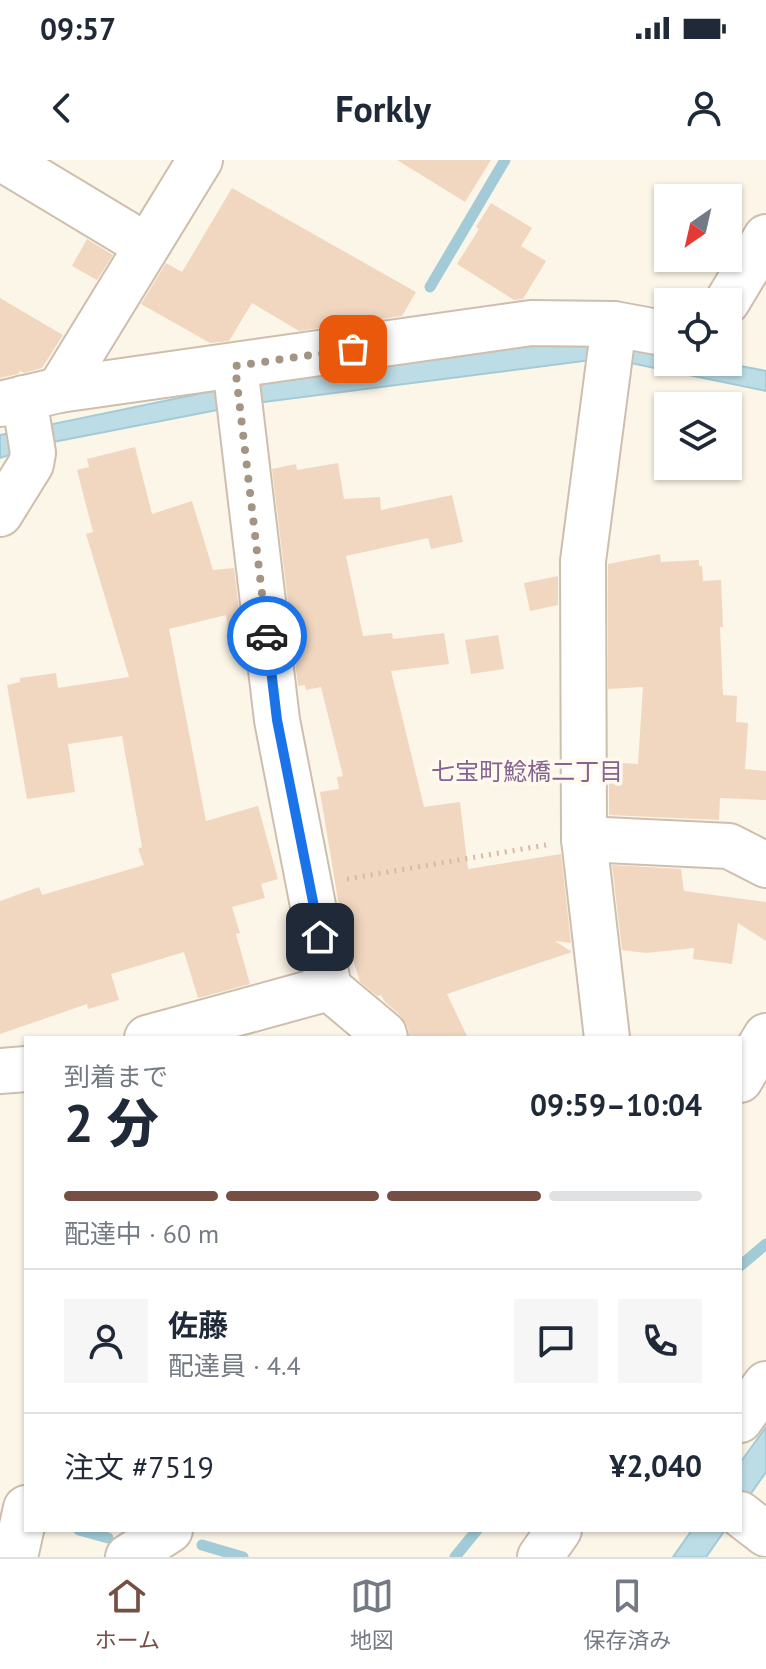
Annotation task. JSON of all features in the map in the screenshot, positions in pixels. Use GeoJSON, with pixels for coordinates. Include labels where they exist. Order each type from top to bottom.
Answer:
{"type":"FeatureCollection","features":[{"type":"Feature","properties":{"kind":"street"},"geometry":{"type":"LineString","coordinates":[[4,160],[147,246]]}},
{"type":"Feature","properties":{"kind":"street"},"geometry":{"type":"LineString","coordinates":[[0,514],[31,464],[29,414],[147,246],[200,160]]}},
{"type":"Feature","properties":{"kind":"street"},"geometry":{"type":"LineString","coordinates":[[735,288],[766,237]]}},
{"type":"Feature","properties":{"kind":"street"},"geometry":{"type":"LineString","coordinates":[[29,414],[237,386],[531,323],[612,343],[654,336]]}},
{"type":"Feature","properties":{"kind":"street"},"geometry":{"type":"LineString","coordinates":[[607,1036],[584,839],[583,561],[612,343]]}},
{"type":"Feature","properties":{"kind":"street"},"geometry":{"type":"LineString","coordinates":[[237,386],[277,720],[329,988],[384,1036]]}},
{"type":"Feature","properties":{"kind":"street"},"geometry":{"type":"LineString","coordinates":[[584,839],[729,846],[766,865]]}},
{"type":"Feature","properties":{"kind":"street"},"geometry":{"type":"LineString","coordinates":[[154,1036],[329,988]]}},
{"type":"Feature","properties":{"kind":"street"},"geometry":{"type":"LineString","coordinates":[[742,1077],[766,1036]]}},
{"type":"Feature","properties":{"kind":"street"},"geometry":{"type":"LineString","coordinates":[[0,1071],[24,1069]]}},
{"type":"Feature","properties":{"kind":"street"},"geometry":{"type":"LineString","coordinates":[[742,1417],[766,1384]]}},
{"type":"Feature","properties":{"kind":"street"},"geometry":{"type":"LineString","coordinates":[[742,1516],[766,1534]]}},
{"type":"Feature","properties":{"kind":"street"},"geometry":{"type":"LineString","coordinates":[[15,1557],[24,1517]]}},
{"type":"Feature","properties":{"kind":"street"},"geometry":{"type":"LineString","coordinates":[[540,1557],[558,1532]]}},
{"type":"Feature","properties":{"kind":"path"},"geometry":{"type":"LineString","coordinates":[[310,885],[584,839]]}},
{"type":"Feature","properties":{"kind":"water"},"geometry":{"type":"Polygon","coordinates":[[[563,341],[654,351],[654,368],[621,361],[591,360],[248,404],[43,444],[0,458],[0,435],[280,377],[563,341]]]}},
{"type":"Feature","properties":{"kind":"water"},"geometry":{"type":"Polygon","coordinates":[[[742,366],[766,371],[766,391],[694,376],[742,376],[742,366]]]}},
{"type":"Feature","properties":{"kind":"water"},"geometry":{"type":"Polygon","coordinates":[[[766,1427],[766,1472],[742,1506],[742,1460],[766,1427]]]}},
{"type":"Feature","properties":{"kind":"water"},"geometry":{"type":"Polygon","coordinates":[[[691,1532],[724,1532],[706,1557],[673,1557],[691,1532]]]}},
{"type":"Feature","properties":{"kind":"building"},"geometry":{"type":"Polygon","coordinates":[[[397,160],[491,160],[465,202],[397,160]]]}},
{"type":"Feature","properties":{"kind":"building"},"geometry":{"type":"Polygon","coordinates":[[[232,188],[416,292],[402,316],[299,331],[252,303],[229,341],[210,343],[141,304],[166,263],[182,272],[232,188]]]}},
{"type":"Feature","properties":{"kind":"building"},"geometry":{"type":"Polygon","coordinates":[[[491,203],[532,228],[521,246],[546,261],[523,299],[514,300],[457,264],[491,203]]]}},
{"type":"Feature","properties":{"kind":"building"},"geometry":{"type":"Polygon","coordinates":[[[87,239],[113,255],[97,280],[72,266],[87,239]]]}},
{"type":"Feature","properties":{"kind":"building"},"geometry":{"type":"Polygon","coordinates":[[[0,298],[63,335],[42,368],[0,378],[0,298]]]}},
{"type":"Feature","properties":{"kind":"building"},"geometry":{"type":"Polygon","coordinates":[[[135,447],[152,514],[192,501],[213,570],[234,568],[241,627],[228,629],[226,615],[169,629],[206,821],[258,806],[278,879],[261,884],[265,898],[232,907],[250,984],[198,998],[184,952],[111,974],[119,1000],[88,1009],[87,1004],[0,1034],[0,901],[39,887],[42,895],[144,865],[138,849],[142,847],[122,736],[68,744],[75,792],[27,799],[7,685],[20,682],[20,678],[56,673],[58,688],[129,677],[86,534],[93,532],[77,470],[89,467],[87,459],[135,447]]]}},
{"type":"Feature","properties":{"kind":"building"},"geometry":{"type":"Polygon","coordinates":[[[338,463],[344,499],[380,497],[381,510],[452,495],[463,542],[431,549],[428,538],[346,556],[363,636],[392,633],[393,639],[444,633],[449,664],[391,671],[424,807],[460,802],[468,869],[561,854],[571,943],[555,941],[572,952],[447,994],[467,1036],[409,1036],[400,1015],[381,995],[377,996],[360,982],[342,924],[320,792],[339,789],[337,777],[343,776],[321,687],[306,690],[305,685],[298,686],[272,469],[296,464],[297,470],[338,463]]]}},
{"type":"Feature","properties":{"kind":"building"},"geometry":{"type":"Polygon","coordinates":[[[660,554],[661,562],[699,560],[703,581],[721,580],[723,695],[737,696],[736,722],[748,723],[745,769],[766,771],[766,800],[720,798],[719,820],[609,815],[609,762],[638,764],[643,687],[608,689],[608,564],[660,554]]]}},
{"type":"Feature","properties":{"kind":"building"},"geometry":{"type":"Polygon","coordinates":[[[558,576],[558,605],[530,611],[524,583],[558,576]]]}},
{"type":"Feature","properties":{"kind":"building"},"geometry":{"type":"Polygon","coordinates":[[[498,635],[504,669],[471,674],[465,640],[498,635]]]}},
{"type":"Feature","properties":{"kind":"building"},"geometry":{"type":"Polygon","coordinates":[[[612,865],[681,869],[684,891],[766,902],[766,941],[738,923],[732,964],[693,959],[694,948],[646,953],[622,950],[612,865]]]}},
{"type":"Feature","properties":{"kind":"waterway"},"geometry":{"type":"LineString","coordinates":[[430,287],[505,160]]}},
{"type":"Feature","properties":{"kind":"waterway"},"geometry":{"type":"LineString","coordinates":[[742,1264],[766,1244]]}},
{"type":"Feature","properties":{"kind":"waterway"},"geometry":{"type":"LineString","coordinates":[[86,1532],[108,1538]]}},
{"type":"Feature","properties":{"kind":"waterway"},"geometry":{"type":"LineString","coordinates":[[455,1557],[475,1532]]}},
{"type":"Feature","properties":{"kind":"waterway"},"geometry":{"type":"LineString","coordinates":[[202,1545],[243,1557]]}},
{"type":"Feature","properties":{"kind":"way so far"},"geometry":{"type":"LineString","coordinates":[[267,636],[235,366],[353,349]]}},
{"type":"Feature","properties":{"kind":"district","name":"七宝町鯰橋二丁目"},"geometry":{"type":"Point","coordinates":[527,771]}},
{"type":"Feature","properties":{"kind":"route"},"geometry":{"type":"LineString","coordinates":[[267,636],[277,720],[320,937]]}}]}
